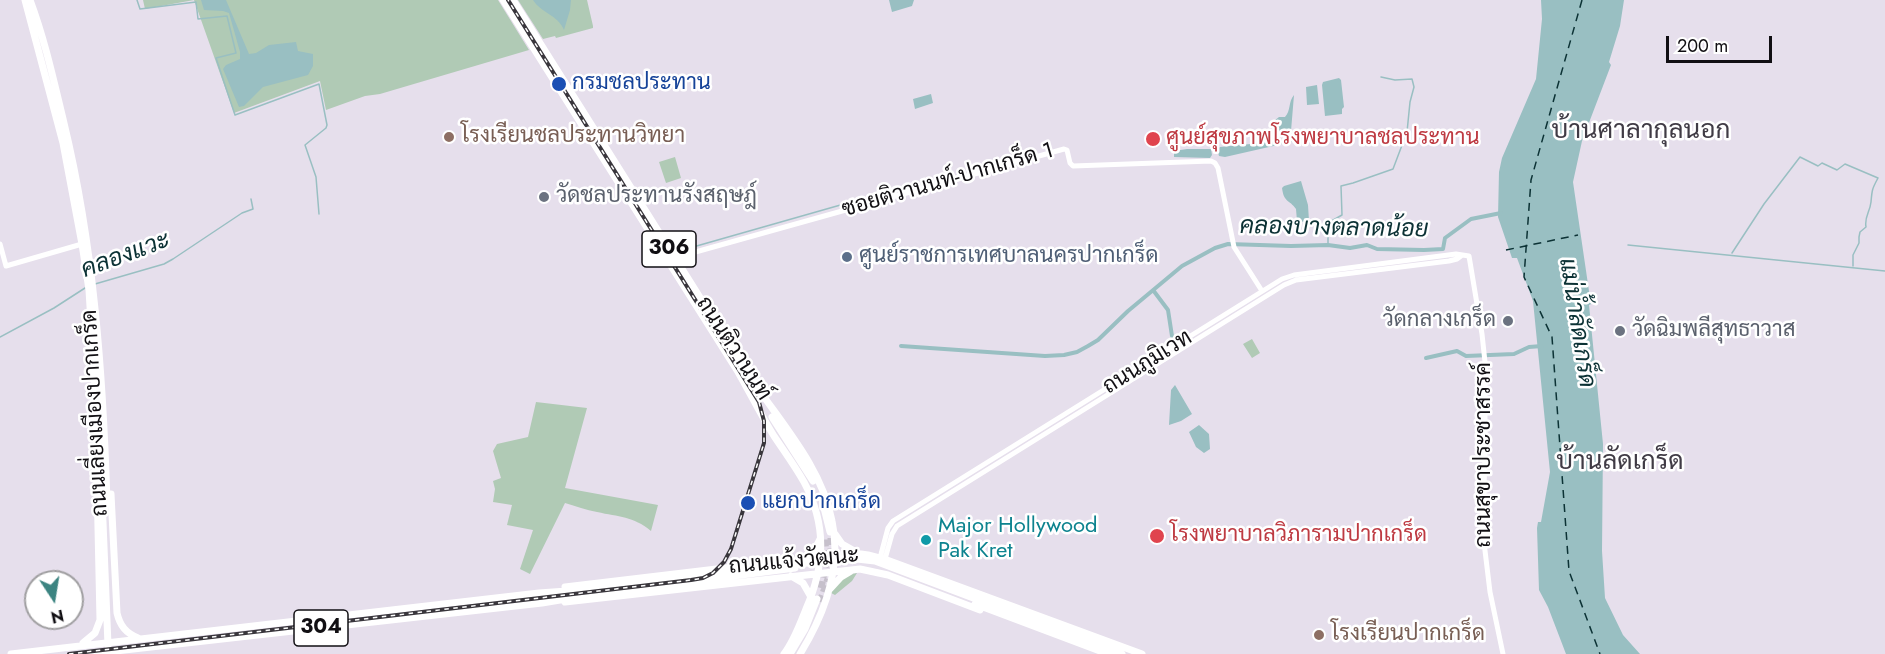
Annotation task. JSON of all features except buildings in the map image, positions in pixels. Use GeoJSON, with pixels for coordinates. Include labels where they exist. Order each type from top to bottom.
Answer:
{"type":"FeatureCollection","features":[{"type":"Feature","properties":{"kind":"main road","name":"ถนนเลี่ยงเมืองปากเกร็ด"},"geometry":{"type":"LineString","coordinates":[[25,0],[63,143],[98,322],[105,448],[109,653]]}},
{"type":"Feature","properties":{"kind":"main road","name":"ถนนเลี่ยงเมืองปากเกร็ด"},"geometry":{"type":"LineString","coordinates":[[30,0],[68,140],[87,243],[89,279]]}},
{"type":"Feature","properties":{"kind":"main road","name":"ถนนติวานนท์"},"geometry":{"type":"LineString","coordinates":[[503,0],[638,216],[751,386],[781,421],[817,477],[826,497],[828,536],[822,556],[816,599],[784,654]]}},
{"type":"Feature","properties":{"kind":"main road","name":"ถนนติวานนท์"},"geometry":{"type":"LineString","coordinates":[[513,0],[751,386],[760,412],[804,483],[828,536],[836,555],[829,591],[808,641],[800,654]]}},
{"type":"Feature","properties":{"kind":"main road"},"geometry":{"type":"LineString","coordinates":[[611,172],[618,168]]}},
{"type":"Feature","properties":{"kind":"main road"},"geometry":{"type":"LineString","coordinates":[[638,216],[646,213]]}},
{"type":"Feature","properties":{"kind":"main road","name":"ถนนเลี่ยงเมืองปากเกร็ด"},"geometry":{"type":"LineString","coordinates":[[91,289],[98,456],[106,543]]}},
{"type":"Feature","properties":{"kind":"main road"},"geometry":{"type":"LineString","coordinates":[[105,448],[120,624],[128,633],[140,639]]}},
{"type":"Feature","properties":{"kind":"main road"},"geometry":{"type":"LineString","coordinates":[[78,646],[88,640],[99,627],[96,499],[98,456]]}},
{"type":"Feature","properties":{"kind":"main road"},"geometry":{"type":"LineString","coordinates":[[805,558],[828,536],[858,554]]}},
{"type":"Feature","properties":{"kind":"main road","name":"ถนนแจ้งวัฒนะ"},"geometry":{"type":"LineString","coordinates":[[539,593],[580,585],[822,556],[858,554],[883,558],[906,566],[1142,654]]}},
{"type":"Feature","properties":{"kind":"main road","name":"ถนนแจ้งวัฒนะ"},"geometry":{"type":"LineString","coordinates":[[542,603],[839,558],[866,559],[1122,654]]}},
{"type":"Feature","properties":{"kind":"main road","name":"ถนนแจ้งวัฒนะ"},"geometry":{"type":"LineString","coordinates":[[11,654],[539,593],[691,580],[839,562],[873,565],[1108,654]]}},
{"type":"Feature","properties":{"kind":"main road"},"geometry":{"type":"LineString","coordinates":[[751,565],[758,573],[754,580]]}},
{"type":"Feature","properties":{"kind":"main road"},"geometry":{"type":"LineString","coordinates":[[901,580],[898,576],[899,571],[906,566]]}},
{"type":"Feature","properties":{"kind":"main road"},"geometry":{"type":"LineString","coordinates":[[829,591],[840,577],[853,569]]}},
{"type":"Feature","properties":{"kind":"main road","name":"ถนนแจ้งวัฒนะ"},"geometry":{"type":"LineString","coordinates":[[89,654],[853,569],[869,570],[901,580],[1099,654]]}},
{"type":"Feature","properties":{"kind":"main road"},"geometry":{"type":"LineString","coordinates":[[791,576],[803,583],[816,599]]}},
{"type":"Feature","properties":{"kind":"main road"},"geometry":{"type":"LineString","coordinates":[[976,592],[990,600],[1132,654]]}},
{"type":"Feature","properties":{"kind":"main road"},"geometry":{"type":"LineString","coordinates":[[100,600],[110,607],[117,599]]}},
{"type":"Feature","properties":{"kind":"main road","name":"306"},"geometry":{"type":"LineString","coordinates":[[790,654],[805,629],[816,599]]}},
{"type":"Feature","properties":{"kind":"main road","name":"306"},"geometry":{"type":"LineString","coordinates":[[795,654],[809,631],[816,599]]}},
{"type":"Feature","properties":{"kind":"main road"},"geometry":{"type":"LineString","coordinates":[[109,653],[111,650],[109,645],[113,642]]}},
{"type":"Feature","properties":{"kind":"main road"},"geometry":{"type":"LineString","coordinates":[[101,643],[109,653]]}},
{"type":"Feature","properties":{"kind":"main road"},"geometry":{"type":"LineString","coordinates":[[129,654],[137,648]]}},
{"type":"Feature","properties":{"kind":"street","name":"ซอยติวานนท์-ปากเกร็ด 1"},"geometry":{"type":"LineString","coordinates":[[674,258],[1062,149],[1067,150],[1073,166],[1211,161],[1215,163],[1218,168],[1231,240],[1263,291]]}},
{"type":"Feature","properties":{"kind":"street"},"geometry":{"type":"LineString","coordinates":[[0,244],[6,266],[82,244]]}},
{"type":"Feature","properties":{"kind":"street","name":"ถนนภูมิเวท"},"geometry":{"type":"LineString","coordinates":[[883,558],[888,528],[893,521],[1282,279],[1294,275],[1452,255],[1469,256]]}},
{"type":"Feature","properties":{"kind":"street","name":"ถนนภูมิเวท"},"geometry":{"type":"LineString","coordinates":[[885,548],[897,526],[1284,285],[1296,280],[1449,261],[1461,256]]}},
{"type":"Feature","properties":{"kind":"street","name":"ถนนสุขาประชาสรรค์"},"geometry":{"type":"LineString","coordinates":[[1469,256],[1485,362],[1483,534],[1490,592],[1503,654]]}},
{"type":"Feature","properties":{"kind":"shaded area"},"geometry":{"type":"Polygon","coordinates":[[[143,0],[194,0],[145,9],[143,0]]]}},
{"type":"Feature","properties":{"kind":"shaded area"},"geometry":{"type":"Polygon","coordinates":[[[194,0],[498,0],[529,50],[380,94],[365,96],[326,110],[320,81],[234,113],[194,0]]]}},
{"type":"Feature","properties":{"kind":"shaded area"},"geometry":{"type":"Polygon","coordinates":[[[518,0],[587,0],[593,28],[556,38],[555,36],[543,39],[518,0]]]}},
{"type":"Feature","properties":{"kind":"shaded area"},"geometry":{"type":"Polygon","coordinates":[[[675,157],[681,178],[666,183],[659,162],[675,157]]]}},
{"type":"Feature","properties":{"kind":"shaded area"},"geometry":{"type":"Polygon","coordinates":[[[1252,339],[1260,353],[1252,358],[1243,344],[1252,339]]]}},
{"type":"Feature","properties":{"kind":"shaded area"},"geometry":{"type":"Polygon","coordinates":[[[536,402],[587,408],[565,488],[658,505],[651,531],[632,520],[565,503],[530,574],[520,569],[533,530],[507,525],[512,505],[493,502],[495,489],[493,481],[501,478],[493,451],[497,444],[528,437],[536,402]]]}},
{"type":"Feature","properties":{"kind":"shaded area"},"geometry":{"type":"Polygon","coordinates":[[[857,573],[852,581],[835,595],[829,592],[841,580],[857,573]]]}},
{"type":"Feature","properties":{"kind":"water"},"geometry":{"type":"Polygon","coordinates":[[[201,0],[226,0],[249,54],[256,53],[269,45],[296,42],[298,51],[313,54],[313,66],[308,75],[263,87],[244,106],[239,107],[223,69],[226,65],[240,59],[229,13],[204,10],[201,0]]]}},
{"type":"Feature","properties":{"kind":"water"},"geometry":{"type":"Polygon","coordinates":[[[533,0],[571,0],[564,30],[558,21],[533,0]]]}},
{"type":"Feature","properties":{"kind":"water"},"geometry":{"type":"Polygon","coordinates":[[[889,0],[914,0],[912,6],[892,12],[889,0]]]}},
{"type":"Feature","properties":{"kind":"water","name":"แม่น้ำลัดเกร็ด"},"geometry":{"type":"Polygon","coordinates":[[[1541,0],[1624,0],[1620,26],[1609,62],[1611,65],[1582,141],[1573,182],[1590,298],[1596,297],[1596,302],[1589,305],[1603,444],[1602,551],[1605,598],[1623,635],[1640,654],[1566,654],[1539,590],[1537,528],[1538,522],[1541,522],[1550,472],[1533,301],[1517,258],[1512,258],[1498,217],[1499,172],[1502,158],[1536,79],[1542,19],[1541,0]]]}},
{"type":"Feature","properties":{"kind":"water"},"geometry":{"type":"Polygon","coordinates":[[[1339,78],[1344,107],[1342,114],[1325,116],[1323,82],[1339,78]]]}},
{"type":"Feature","properties":{"kind":"water"},"geometry":{"type":"Polygon","coordinates":[[[1317,85],[1319,104],[1307,105],[1306,87],[1317,85]]]}},
{"type":"Feature","properties":{"kind":"water"},"geometry":{"type":"Polygon","coordinates":[[[931,94],[933,103],[915,109],[913,99],[931,94]]]}},
{"type":"Feature","properties":{"kind":"water"},"geometry":{"type":"Polygon","coordinates":[[[1294,95],[1291,131],[1281,135],[1276,133],[1274,121],[1287,115],[1294,95]]]}},
{"type":"Feature","properties":{"kind":"water"},"geometry":{"type":"Polygon","coordinates":[[[1293,137],[1291,142],[1225,157],[1219,156],[1217,149],[1271,142],[1293,137]]]}},
{"type":"Feature","properties":{"kind":"water"},"geometry":{"type":"Polygon","coordinates":[[[1211,149],[1212,155],[1210,158],[1174,157],[1174,151],[1211,149]]]}},
{"type":"Feature","properties":{"kind":"water"},"geometry":{"type":"Polygon","coordinates":[[[1301,181],[1308,205],[1309,221],[1299,222],[1296,209],[1285,199],[1282,188],[1301,181]]]}},
{"type":"Feature","properties":{"kind":"water"},"geometry":{"type":"Polygon","coordinates":[[[1175,385],[1192,414],[1169,425],[1171,390],[1175,385]]]}},
{"type":"Feature","properties":{"kind":"water"},"geometry":{"type":"Polygon","coordinates":[[[1199,425],[1209,434],[1210,449],[1204,453],[1196,447],[1189,432],[1199,425]]]}},
{"type":"Feature","properties":{"kind":"waterway","name":"คลองแวะ"},"geometry":{"type":"LineString","coordinates":[[137,0],[140,9],[196,2],[198,19],[227,16],[236,53],[216,58],[235,115],[319,84],[327,125],[305,145],[316,177],[319,214]]}},
{"type":"Feature","properties":{"kind":"waterway"},"geometry":{"type":"LineString","coordinates":[[1328,245],[1328,223],[1342,215],[1341,186],[1393,169],[1407,132],[1414,87],[1412,79],[1395,80],[1381,77]]}},
{"type":"Feature","properties":{"kind":"waterway"},"geometry":{"type":"LineString","coordinates":[[1732,253],[1764,204],[1800,157],[1818,166],[1822,163],[1837,170],[1845,164],[1878,178],[1873,190],[1866,227],[1860,232],[1859,243],[1853,255],[1853,266]]}},
{"type":"Feature","properties":{"kind":"waterway","name":"คลองแวะ"},"geometry":{"type":"LineString","coordinates":[[95,284],[164,264],[242,213],[253,209],[251,199]]}},
{"type":"Feature","properties":{"kind":"waterway"},"geometry":{"type":"LineString","coordinates":[[679,251],[858,200]]}},
{"type":"Feature","properties":{"kind":"waterway","name":"คลองบางตลาดน้อย"},"geometry":{"type":"LineString","coordinates":[[901,346],[1045,356],[1064,355],[1077,352],[1098,340],[1128,311],[1182,266],[1215,248],[1228,244],[1328,245],[1350,248],[1367,245],[1377,249],[1443,249],[1445,238],[1471,219],[1501,213]]}},
{"type":"Feature","properties":{"kind":"waterway"},"geometry":{"type":"LineString","coordinates":[[1628,245],[1885,271]]}},
{"type":"Feature","properties":{"kind":"waterway","name":"คลองแวะ"},"geometry":{"type":"LineString","coordinates":[[0,337],[54,308],[85,288]]}},
{"type":"Feature","properties":{"kind":"waterway"},"geometry":{"type":"LineString","coordinates":[[1153,290],[1168,310],[1172,336]]}},
{"type":"Feature","properties":{"kind":"waterway"},"geometry":{"type":"LineString","coordinates":[[1426,358],[1457,351],[1466,356],[1514,354],[1529,347],[1542,346]]}},
{"type":"Feature","properties":{"kind":"ferry route"},"geometry":{"type":"LineString","coordinates":[[1582,0],[1531,180],[1524,277],[1552,337],[1569,571],[1600,654]]}},
{"type":"Feature","properties":{"kind":"ferry route"},"geometry":{"type":"LineString","coordinates":[[1506,250],[1578,235]]}},
{"type":"Feature","properties":{"kind":"tunnel"},"geometry":{"type":"LineString","coordinates":[[821,588],[826,562],[825,538]]}},
{"type":"Feature","properties":{"kind":"tunnel"},"geometry":{"type":"LineString","coordinates":[[831,538],[831,556]]}},
{"type":"Feature","properties":{"kind":"tunnel"},"geometry":{"type":"LineString","coordinates":[[820,602],[828,579]]}},
{"type":"Feature","properties":{"kind":"railway"},"geometry":{"type":"LineString","coordinates":[[69,654],[691,580],[713,573],[724,562],[731,549],[764,443],[764,421],[759,402],[508,0]]}},
{"type":"Feature","properties":{"kind":"place","name":"กรมชลประทาน"},"geometry":{"type":"Point","coordinates":[559,84]}},
{"type":"Feature","properties":{"kind":"place","name":"โรงเรียนชลประทานวิทยา"},"geometry":{"type":"Point","coordinates":[449,137]}},
{"type":"Feature","properties":{"kind":"place","name":"ศูนย์สุขภาพโรงพยาบาลชลประทาน"},"geometry":{"type":"Point","coordinates":[1153,139]}},
{"type":"Feature","properties":{"kind":"place","name":"วัดชลประทานรังสฤษฎ์"},"geometry":{"type":"Point","coordinates":[544,197]}},
{"type":"Feature","properties":{"kind":"place","name":"ศูนย์ราชการเทศบาลนครปากเกร็ด"},"geometry":{"type":"Point","coordinates":[847,257]}},
{"type":"Feature","properties":{"kind":"place","name":"วัดกลางเกร็ด"},"geometry":{"type":"Point","coordinates":[1508,321]}},
{"type":"Feature","properties":{"kind":"place","name":"วัดฉิมพลีสุทธาวาส"},"geometry":{"type":"Point","coordinates":[1620,331]}},
{"type":"Feature","properties":{"kind":"place","name":"แยกปากเกร็ด"},"geometry":{"type":"Point","coordinates":[748,503]}},
{"type":"Feature","properties":{"kind":"place","name":"โรงพยาบาลวิภารามปากเกร็ด"},"geometry":{"type":"Point","coordinates":[1157,536]}},
{"type":"Feature","properties":{"kind":"place","name":"Major Hollywood Pak Kret"},"geometry":{"type":"Point","coordinates":[926,540]}},
{"type":"Feature","properties":{"kind":"place","name":"โรงเรียนปากเกร็ด"},"geometry":{"type":"Point","coordinates":[1319,635]}},
{"type":"Feature","properties":{"kind":"district","name":"บ้านศาลากุลนอก"},"geometry":{"type":"Point","coordinates":[1641,132]}},
{"type":"Feature","properties":{"kind":"district","name":"บ้านลัดเกร็ด"},"geometry":{"type":"Point","coordinates":[1620,463]}}]}
